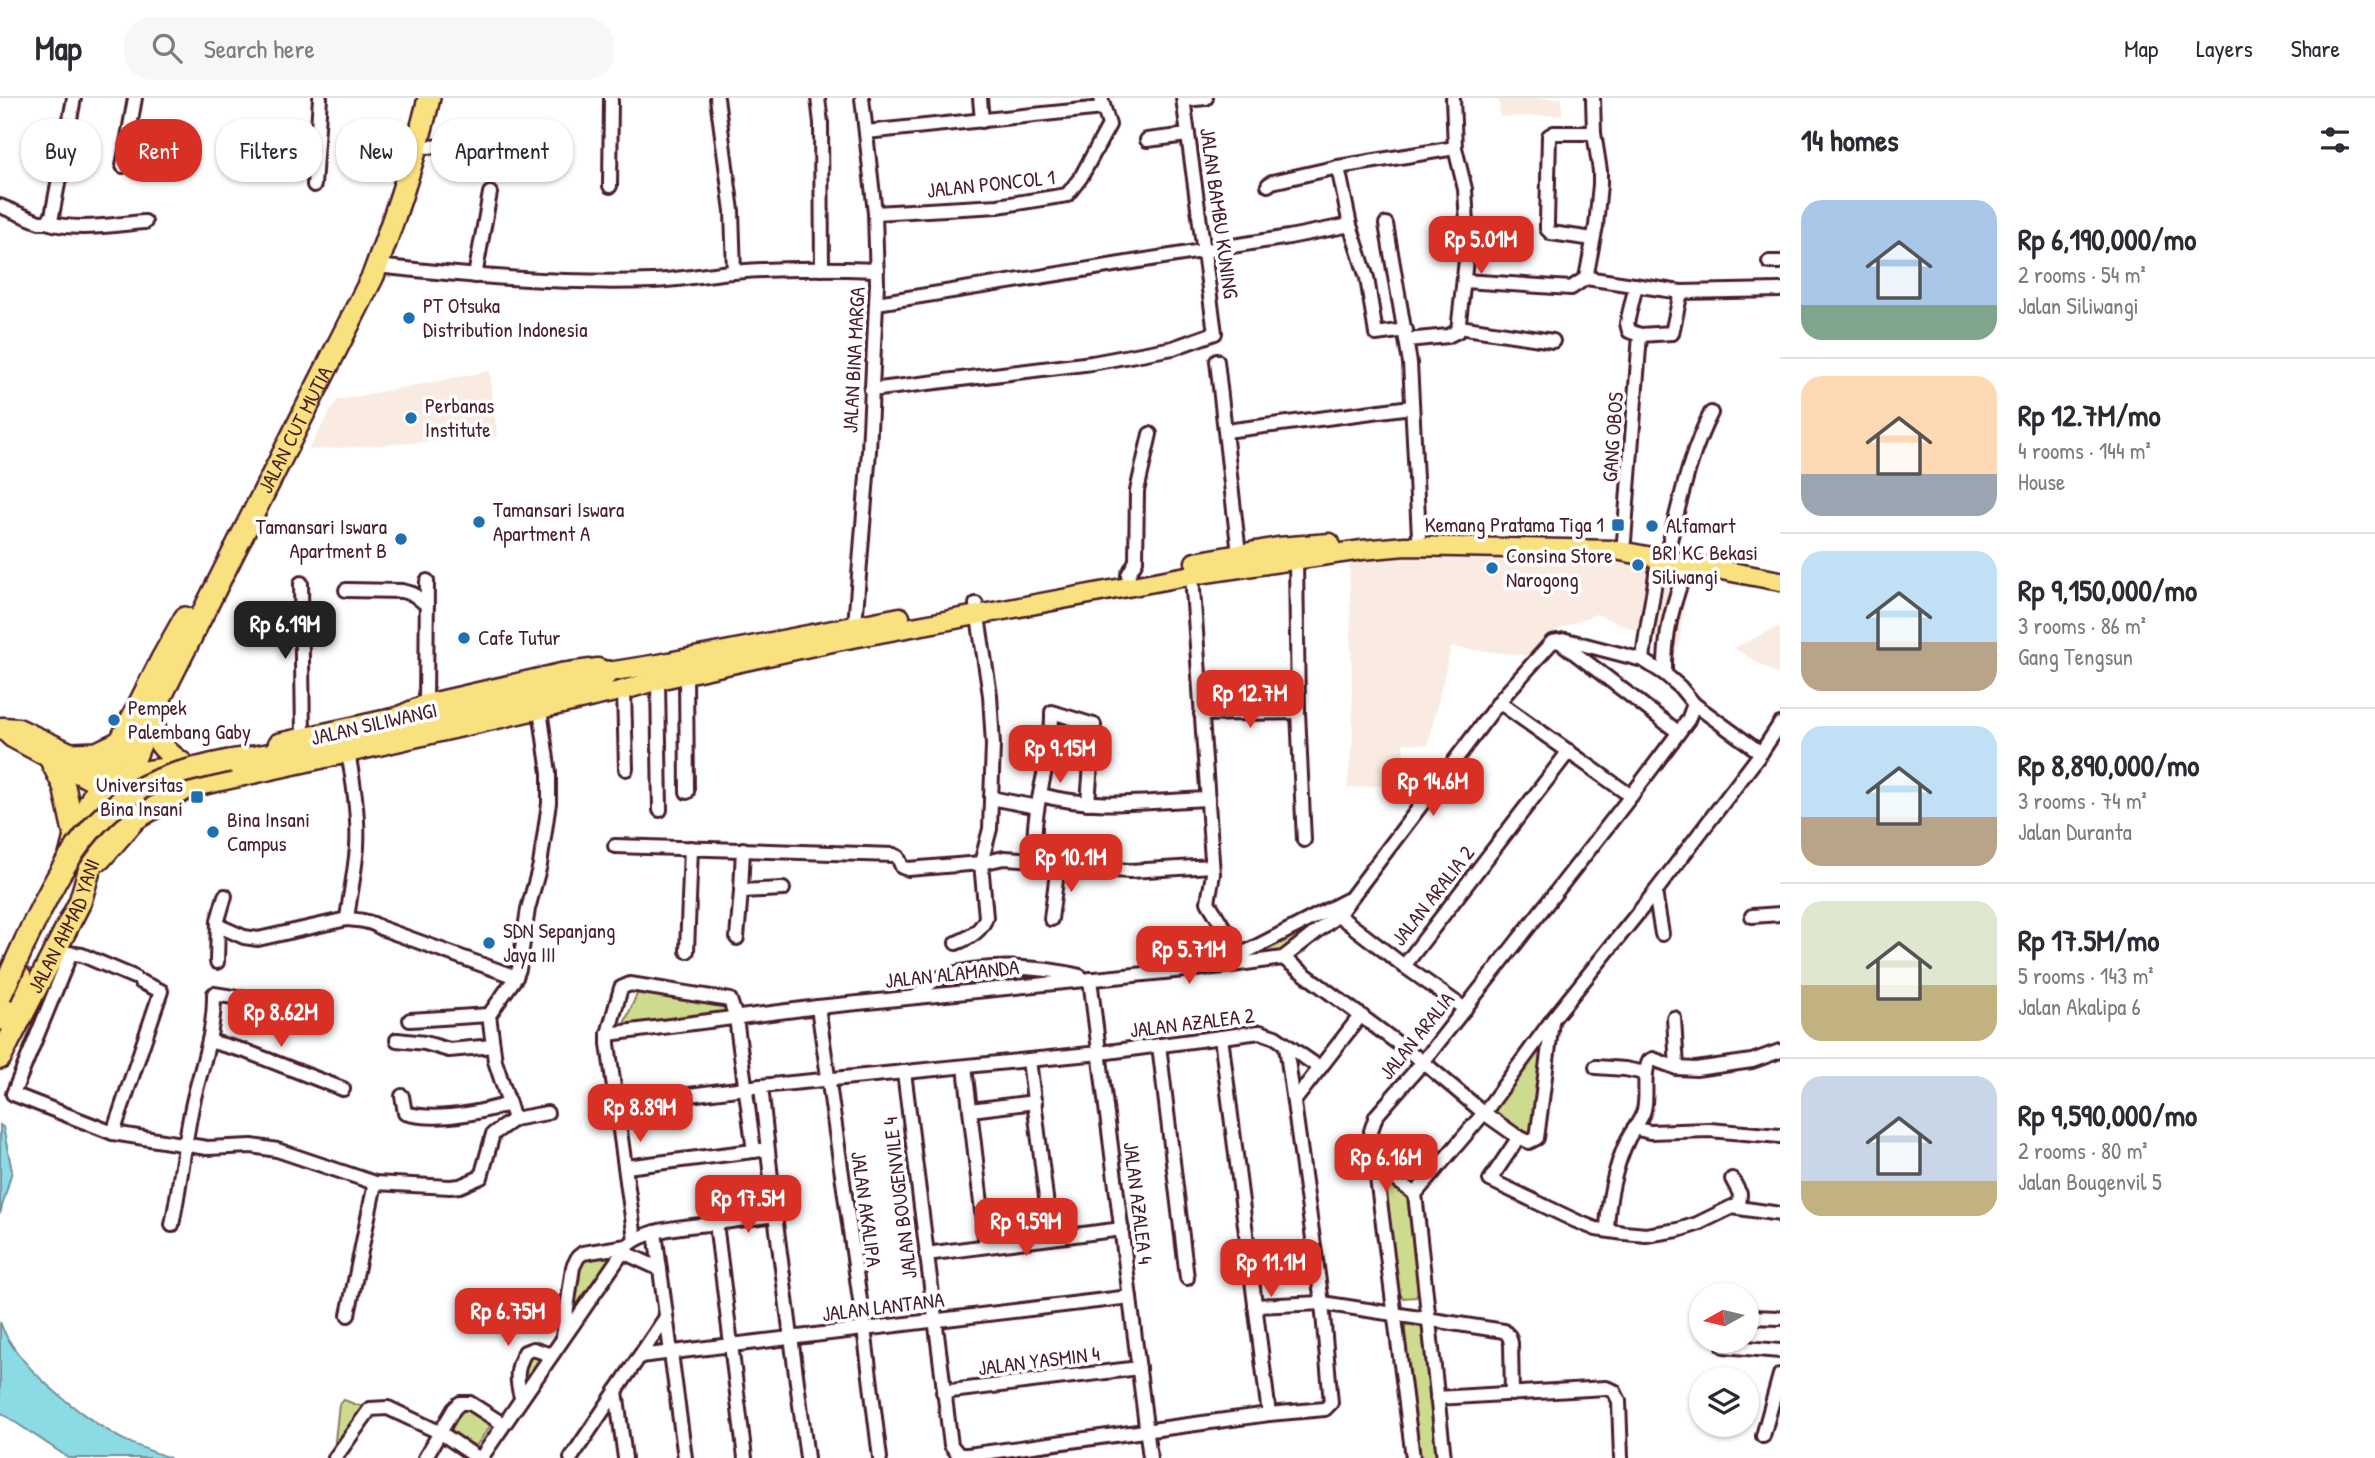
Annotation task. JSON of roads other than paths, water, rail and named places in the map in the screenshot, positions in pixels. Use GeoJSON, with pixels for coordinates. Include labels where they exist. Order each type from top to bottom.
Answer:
{"type":"FeatureCollection","features":[{"type":"Feature","properties":{"kind":"highway","name":"JALAN CUT MUTIA"},"geometry":{"type":"LineString","coordinates":[[103,777],[162,659],[209,577],[373,249],[401,169],[418,98]]}},
{"type":"Feature","properties":{"kind":"highway","name":"JALAN CUT MUTIA"},"geometry":{"type":"LineString","coordinates":[[124,783],[153,712],[377,266],[418,147],[429,98]]}},
{"type":"Feature","properties":{"kind":"highway"},"geometry":{"type":"LineString","coordinates":[[0,996],[56,881],[77,847],[98,821],[125,798],[177,773],[384,732],[601,679],[608,671]]}},
{"type":"Feature","properties":{"kind":"highway"},"geometry":{"type":"LineString","coordinates":[[153,712],[154,730],[159,744],[189,764]]}},
{"type":"Feature","properties":{"kind":"highway"},"geometry":{"type":"LineString","coordinates":[[73,754],[97,753],[120,743]]}},
{"type":"Feature","properties":{"kind":"highway"},"geometry":{"type":"LineString","coordinates":[[51,760],[64,786],[75,836]]}},
{"type":"Feature","properties":{"kind":"highway","name":"JALAN AHMAD YANI"},"geometry":{"type":"LineString","coordinates":[[0,1019],[58,889],[75,836],[103,777]]}},
{"type":"Feature","properties":{"kind":"highway","name":"JALAN AHMAD YANI"},"geometry":{"type":"LineString","coordinates":[[0,1058],[61,952],[124,783]]}},
{"type":"Feature","properties":{"kind":"highway"},"geometry":{"type":"LineString","coordinates":[[89,871],[135,819],[189,788]]}},
{"type":"Feature","properties":{"kind":"main road"},"geometry":{"type":"LineString","coordinates":[[977,610],[1128,575],[1278,547],[1419,536],[1562,536],[1625,541],[1780,581]]}},
{"type":"Feature","properties":{"kind":"main road"},"geometry":{"type":"LineString","coordinates":[[658,672],[856,631],[1296,558],[1405,546],[1662,551]]}},
{"type":"Feature","properties":{"kind":"main road"},"geometry":{"type":"LineString","coordinates":[[1689,558],[1780,571]]}},
{"type":"Feature","properties":{"kind":"main road"},"geometry":{"type":"LineString","coordinates":[[658,672],[686,674],[856,631]]}},
{"type":"Feature","properties":{"kind":"main road","name":"JALAN SILIWANGI"},"geometry":{"type":"LineString","coordinates":[[124,783],[189,764],[397,717],[426,704],[561,673],[598,668],[608,671],[658,672]]}},
{"type":"Feature","properties":{"kind":"main road","name":"JALAN SILIWANGI"},"geometry":{"type":"LineString","coordinates":[[103,777],[124,783],[141,796],[189,788],[624,690],[658,672]]}},
{"type":"Feature","properties":{"kind":"main road"},"geometry":{"type":"LineString","coordinates":[[0,727],[18,728],[73,754],[103,777]]}},
{"type":"Feature","properties":{"kind":"main road"},"geometry":{"type":"LineString","coordinates":[[0,727],[12,738],[51,760],[103,777]]}},
{"type":"Feature","properties":{"kind":"main road"},"geometry":{"type":"LineString","coordinates":[[189,764],[186,777],[189,788]]}},
{"type":"Feature","properties":{"kind":"street"},"geometry":{"type":"LineString","coordinates":[[47,222],[52,216],[74,98]]}},
{"type":"Feature","properties":{"kind":"street"},"geometry":{"type":"LineString","coordinates":[[131,119],[135,98]]}},
{"type":"Feature","properties":{"kind":"street"},"geometry":{"type":"LineString","coordinates":[[314,185],[320,98]]}},
{"type":"Feature","properties":{"kind":"street"},"geometry":{"type":"LineString","coordinates":[[610,186],[611,98]]}},
{"type":"Feature","properties":{"kind":"street"},"geometry":{"type":"LineString","coordinates":[[717,98],[732,211],[734,272]]}},
{"type":"Feature","properties":{"kind":"street"},"geometry":{"type":"LineString","coordinates":[[818,98],[822,269]]}},
{"type":"Feature","properties":{"kind":"street","name":"JALAN BINA MARGA"},"geometry":{"type":"LineString","coordinates":[[856,631],[877,303],[875,213],[862,98]]}},
{"type":"Feature","properties":{"kind":"street"},"geometry":{"type":"LineString","coordinates":[[980,98],[982,121]]}},
{"type":"Feature","properties":{"kind":"street"},"geometry":{"type":"LineString","coordinates":[[1183,99],[1206,98]]}},
{"type":"Feature","properties":{"kind":"street"},"geometry":{"type":"LineString","coordinates":[[1338,167],[1350,225],[1367,278],[1376,334],[1448,337],[1455,334],[1459,327],[1468,242],[1465,189],[1455,148],[1454,98]]}},
{"type":"Feature","properties":{"kind":"street"},"geometry":{"type":"LineString","coordinates":[[1464,281],[1565,288],[1576,286],[1586,278],[1600,171],[1592,98]]}},
{"type":"Feature","properties":{"kind":"street","name":"JALAN BAMBU KUNING"},"geometry":{"type":"LineString","coordinates":[[871,390],[1092,363],[1173,348],[1215,333],[1183,99]]}},
{"type":"Feature","properties":{"kind":"street"},"geometry":{"type":"LineString","coordinates":[[866,132],[982,121],[1102,103]]}},
{"type":"Feature","properties":{"kind":"street","name":"JALAN PONCOL 1"},"geometry":{"type":"LineString","coordinates":[[875,213],[998,206],[1062,197],[1073,189],[1081,177],[1107,129],[1108,121],[1102,103]]}},
{"type":"Feature","properties":{"kind":"street"},"geometry":{"type":"LineString","coordinates":[[1593,239],[1551,233],[1547,229],[1547,223],[1549,136],[1554,133],[1594,133]]}},
{"type":"Feature","properties":{"kind":"street"},"geometry":{"type":"LineString","coordinates":[[1147,140],[1188,135]]}},
{"type":"Feature","properties":{"kind":"street"},"geometry":{"type":"LineString","coordinates":[[418,147],[431,147]]}},
{"type":"Feature","properties":{"kind":"street"},"geometry":{"type":"LineString","coordinates":[[1268,185],[1338,167],[1455,148]]}},
{"type":"Feature","properties":{"kind":"street"},"geometry":{"type":"LineString","coordinates":[[475,276],[490,193]]}},
{"type":"Feature","properties":{"kind":"street"},"geometry":{"type":"LineString","coordinates":[[0,205],[38,222],[59,226],[145,222]]}},
{"type":"Feature","properties":{"kind":"street"},"geometry":{"type":"LineString","coordinates":[[1386,224],[1407,335],[1419,536]]}},
{"type":"Feature","properties":{"kind":"street"},"geometry":{"type":"LineString","coordinates":[[877,303],[1350,225]]}},
{"type":"Feature","properties":{"kind":"street"},"geometry":{"type":"LineString","coordinates":[[377,266],[475,276],[642,281],[734,272],[877,270]]}},
{"type":"Feature","properties":{"kind":"street"},"geometry":{"type":"LineString","coordinates":[[1586,278],[1681,292],[1780,290]]}},
{"type":"Feature","properties":{"kind":"street"},"geometry":{"type":"LineString","coordinates":[[1636,285],[1627,323],[1629,331],[1640,335],[1672,333],[1681,292]]}},
{"type":"Feature","properties":{"kind":"street"},"geometry":{"type":"LineString","coordinates":[[1459,327],[1553,341]]}},
{"type":"Feature","properties":{"kind":"street","name":"GANG OBOS"},"geometry":{"type":"LineString","coordinates":[[1625,541],[1640,335]]}},
{"type":"Feature","properties":{"kind":"street"},"geometry":{"type":"LineString","coordinates":[[1217,361],[1239,554]]}},
{"type":"Feature","properties":{"kind":"street"},"geometry":{"type":"LineString","coordinates":[[1226,431],[1411,407]]}},
{"type":"Feature","properties":{"kind":"street"},"geometry":{"type":"LineString","coordinates":[[1643,660],[1645,632],[1662,551],[1693,454],[1711,413]]}},
{"type":"Feature","properties":{"kind":"street"},"geometry":{"type":"LineString","coordinates":[[1128,575],[1136,561],[1137,491],[1150,434]]}},
{"type":"Feature","properties":{"kind":"street"},"geometry":{"type":"LineString","coordinates":[[1296,558],[1298,712],[1304,840]]}},
{"type":"Feature","properties":{"kind":"street"},"geometry":{"type":"LineString","coordinates":[[1665,674],[1664,651],[1676,591],[1689,558]]}},
{"type":"Feature","properties":{"kind":"street"},"geometry":{"type":"LineString","coordinates":[[1192,575],[1213,874],[1208,902],[1240,954]]}},
{"type":"Feature","properties":{"kind":"street"},"geometry":{"type":"LineString","coordinates":[[426,704],[427,581]]}},
{"type":"Feature","properties":{"kind":"street"},"geometry":{"type":"LineString","coordinates":[[301,583],[303,738]]}},
{"type":"Feature","properties":{"kind":"street"},"geometry":{"type":"LineString","coordinates":[[1656,586],[1676,591]]}},
{"type":"Feature","properties":{"kind":"street"},"geometry":{"type":"LineString","coordinates":[[346,590],[402,591],[413,594],[427,606]]}},
{"type":"Feature","properties":{"kind":"street"},"geometry":{"type":"LineString","coordinates":[[956,943],[979,930],[985,922],[981,863],[990,828],[993,746],[990,695],[977,610]]}},
{"type":"Feature","properties":{"kind":"street"},"geometry":{"type":"LineString","coordinates":[[1558,640],[1678,732]]}},
{"type":"Feature","properties":{"kind":"street"},"geometry":{"type":"LineString","coordinates":[[1552,1020],[1537,1138],[1529,1142],[1484,1112],[1423,1062],[1283,958],[1338,915],[1499,702],[1547,647],[1558,640],[1643,660],[1665,674],[1694,704],[1761,753]]}},
{"type":"Feature","properties":{"kind":"street"},"geometry":{"type":"LineString","coordinates":[[1597,671],[1617,653]]}},
{"type":"Feature","properties":{"kind":"street"},"geometry":{"type":"LineString","coordinates":[[658,672],[660,810]]}},
{"type":"Feature","properties":{"kind":"street"},"geometry":{"type":"LineString","coordinates":[[686,674],[687,792]]}},
{"type":"Feature","properties":{"kind":"street"},"geometry":{"type":"LineString","coordinates":[[624,690],[626,769]]}},
{"type":"Feature","properties":{"kind":"street"},"geometry":{"type":"LineString","coordinates":[[1499,702],[1631,796]]}},
{"type":"Feature","properties":{"kind":"street","name":"JALAN ARALIA"},"geometry":{"type":"LineString","coordinates":[[1413,1458],[1371,1131],[1373,1123],[1631,796],[1688,720],[1694,704]]}},
{"type":"Feature","properties":{"kind":"street"},"geometry":{"type":"LineString","coordinates":[[514,1119],[492,1046],[489,1015],[516,977],[522,958],[528,909],[540,865],[548,816],[549,773],[540,709]]}},
{"type":"Feature","properties":{"kind":"street"},"geometry":{"type":"LineString","coordinates":[[1038,860],[1035,830],[1050,752],[1052,712],[1094,725],[1088,803]]}},
{"type":"Feature","properties":{"kind":"street"},"geometry":{"type":"LineString","coordinates":[[1201,714],[1298,712]]}},
{"type":"Feature","properties":{"kind":"street"},"geometry":{"type":"LineString","coordinates":[[1444,1458],[1415,1194],[1484,1112],[1552,1020],[1655,892],[1780,724]]}},
{"type":"Feature","properties":{"kind":"street","name":"JALAN ARALIA 2"},"geometry":{"type":"LineString","coordinates":[[1404,966],[1569,751]]}},
{"type":"Feature","properties":{"kind":"street"},"geometry":{"type":"LineString","coordinates":[[347,919],[357,847],[354,784],[348,753]]}},
{"type":"Feature","properties":{"kind":"street"},"geometry":{"type":"LineString","coordinates":[[992,798],[1088,803],[1208,799]]}},
{"type":"Feature","properties":{"kind":"street"},"geometry":{"type":"LineString","coordinates":[[615,846],[894,855],[898,857],[902,867],[908,869],[981,863],[1004,858],[1130,871],[1212,866]]}},
{"type":"Feature","properties":{"kind":"street"},"geometry":{"type":"LineString","coordinates":[[687,951],[691,848]]}},
{"type":"Feature","properties":{"kind":"street"},"geometry":{"type":"LineString","coordinates":[[737,938],[743,849]]}},
{"type":"Feature","properties":{"kind":"street"},"geometry":{"type":"LineString","coordinates":[[1051,919],[1058,865]]}},
{"type":"Feature","properties":{"kind":"street"},"geometry":{"type":"LineString","coordinates":[[741,891],[783,889]]}},
{"type":"Feature","properties":{"kind":"street"},"geometry":{"type":"LineString","coordinates":[[1655,892],[1662,934]]}},
{"type":"Feature","properties":{"kind":"street"},"geometry":{"type":"LineString","coordinates":[[217,962],[218,920],[225,896]]}},
{"type":"Feature","properties":{"kind":"street"},"geometry":{"type":"LineString","coordinates":[[1224,966],[1240,954],[1353,896]]}},
{"type":"Feature","properties":{"kind":"street"},"geometry":{"type":"LineString","coordinates":[[1752,916],[1780,914]]}},
{"type":"Feature","properties":{"kind":"street"},"geometry":{"type":"LineString","coordinates":[[1338,915],[1465,1009]]}},
{"type":"Feature","properties":{"kind":"street"},"geometry":{"type":"LineString","coordinates":[[219,926],[244,937],[258,939],[347,919],[374,923],[381,929],[516,977]]}},
{"type":"Feature","properties":{"kind":"street"},"geometry":{"type":"LineString","coordinates":[[61,952],[82,955],[161,991],[113,1133]]}},
{"type":"Feature","properties":{"kind":"street"},"geometry":{"type":"LineString","coordinates":[[61,952],[68,960],[13,1094],[113,1133],[207,1148],[251,1146],[276,1150],[375,1183],[460,1186],[481,1177],[493,1134],[514,1119],[547,1113]]}},
{"type":"Feature","properties":{"kind":"street","name":"JALAN ALAMANDA"},"geometry":{"type":"LineString","coordinates":[[608,1034],[818,1007],[1283,958]]}},
{"type":"Feature","properties":{"kind":"street"},"geometry":{"type":"LineString","coordinates":[[916,997],[940,977],[1007,967],[1063,972],[1090,979]]}},
{"type":"Feature","properties":{"kind":"street","name":"JALAN AZALEA 4"},"geometry":{"type":"LineString","coordinates":[[1090,979],[1150,1458]]}},
{"type":"Feature","properties":{"kind":"street"},"geometry":{"type":"LineString","coordinates":[[335,1458],[370,1409],[387,1408],[441,1433],[480,1458],[628,1246],[626,1167],[608,1034],[624,985],[727,998],[732,1004],[754,1151]]}},
{"type":"Feature","properties":{"kind":"street"},"geometry":{"type":"LineString","coordinates":[[172,1225],[185,1144],[209,1041],[214,995],[285,1005]]}},
{"type":"Feature","properties":{"kind":"street","name":"JALAN AKALIPA"},"geometry":{"type":"LineString","coordinates":[[818,1007],[880,1458]]}},
{"type":"Feature","properties":{"kind":"street"},"geometry":{"type":"LineString","coordinates":[[410,1020],[489,1015]]}},
{"type":"Feature","properties":{"kind":"street"},"geometry":{"type":"LineString","coordinates":[[1295,1100],[1361,1015]]}},
{"type":"Feature","properties":{"kind":"street"},"geometry":{"type":"LineString","coordinates":[[1674,1018],[1676,1068]]}},
{"type":"Feature","properties":{"kind":"street","name":"JALAN AZALEA 2"},"geometry":{"type":"LineString","coordinates":[[617,1104],[761,1086],[1100,1053],[1268,1033],[1320,1068]]}},
{"type":"Feature","properties":{"kind":"street"},"geometry":{"type":"LineString","coordinates":[[1220,1037],[1269,1414]]}},
{"type":"Feature","properties":{"kind":"street"},"geometry":{"type":"LineString","coordinates":[[397,1040],[449,1049],[492,1046]]}},
{"type":"Feature","properties":{"kind":"street"},"geometry":{"type":"LineString","coordinates":[[209,1041],[245,1051],[343,1089]]}},
{"type":"Feature","properties":{"kind":"street"},"geometry":{"type":"LineString","coordinates":[[1159,1045],[1187,1278]]}},
{"type":"Feature","properties":{"kind":"street"},"geometry":{"type":"LineString","coordinates":[[1147,1432],[1269,1414],[1325,1409],[1331,1403],[1322,1303],[1286,1046]]}},
{"type":"Feature","properties":{"kind":"street"},"geometry":{"type":"LineString","coordinates":[[1607,1230],[1609,1198],[1620,1159],[1645,1107],[1645,1073],[1648,1062],[1665,1062],[1676,1068],[1696,1069],[1752,1061],[1780,1051]]}},
{"type":"Feature","properties":{"kind":"street"},"geometry":{"type":"LineString","coordinates":[[1029,1060],[1051,1238]]}},
{"type":"Feature","properties":{"kind":"street"},"geometry":{"type":"LineString","coordinates":[[965,1067],[986,1246]]}},
{"type":"Feature","properties":{"kind":"street"},"geometry":{"type":"LineString","coordinates":[[1596,1067],[1645,1073]]}},
{"type":"Feature","properties":{"kind":"street","name":"JALAN BOUGENVILE 4"},"geometry":{"type":"LineString","coordinates":[[904,1072],[951,1446],[959,1455],[1147,1432]]}},
{"type":"Feature","properties":{"kind":"street"},"geometry":{"type":"LineString","coordinates":[[761,1086],[807,1458]]}},
{"type":"Feature","properties":{"kind":"street"},"geometry":{"type":"LineString","coordinates":[[402,1096],[405,1113],[412,1115],[458,1115],[509,1104]]}},
{"type":"Feature","properties":{"kind":"street"},"geometry":{"type":"LineString","coordinates":[[971,1110],[1035,1102]]}},
{"type":"Feature","properties":{"kind":"street"},"geometry":{"type":"LineString","coordinates":[[1634,1128],[1650,1132],[1709,1130],[1780,1136]]}},
{"type":"Feature","properties":{"kind":"street"},"geometry":{"type":"LineString","coordinates":[[1519,1137],[1490,1180],[1596,1229],[1646,1235],[1678,1230],[1697,1224],[1726,1209],[1739,1207],[1780,1214]]}},
{"type":"Feature","properties":{"kind":"street"},"geometry":{"type":"LineString","coordinates":[[626,1167],[768,1149]]}},
{"type":"Feature","properties":{"kind":"street"},"geometry":{"type":"LineString","coordinates":[[1377,1166],[1415,1194]]}},
{"type":"Feature","properties":{"kind":"street"},"geometry":{"type":"LineString","coordinates":[[1732,1179],[1740,1194],[1739,1207]]}},
{"type":"Feature","properties":{"kind":"street"},"geometry":{"type":"LineString","coordinates":[[348,1315],[375,1183]]}},
{"type":"Feature","properties":{"kind":"street"},"geometry":{"type":"LineString","coordinates":[[563,1337],[573,1267],[583,1253],[628,1246],[655,1233],[775,1215]]}},
{"type":"Feature","properties":{"kind":"street"},"geometry":{"type":"LineString","coordinates":[[716,1223],[745,1458]]}},
{"type":"Feature","properties":{"kind":"street"},"geometry":{"type":"LineString","coordinates":[[926,1254],[1122,1229]]}},
{"type":"Feature","properties":{"kind":"street"},"geometry":{"type":"LineString","coordinates":[[655,1233],[685,1458]]}},
{"type":"Feature","properties":{"kind":"street"},"geometry":{"type":"LineString","coordinates":[[628,1246],[660,1269]]}},
{"type":"Feature","properties":{"kind":"street","name":"JALAN LANTANA"},"geometry":{"type":"LineString","coordinates":[[640,1356],[1130,1297]]}},
{"type":"Feature","properties":{"kind":"street"},"geometry":{"type":"LineString","coordinates":[[1255,1306],[1322,1303],[1504,1331],[1511,1343],[1512,1394]]}},
{"type":"Feature","properties":{"kind":"street"},"geometry":{"type":"LineString","coordinates":[[571,1458],[666,1317]]}},
{"type":"Feature","properties":{"kind":"street"},"geometry":{"type":"LineString","coordinates":[[1759,1317],[1780,1318]]}},
{"type":"Feature","properties":{"kind":"street"},"geometry":{"type":"LineString","coordinates":[[1759,1348],[1780,1350]]}},
{"type":"Feature","properties":{"kind":"street"},"geometry":{"type":"LineString","coordinates":[[521,1397],[517,1372],[525,1352],[533,1349],[551,1355]]}},
{"type":"Feature","properties":{"kind":"street","name":"JALAN YASMIN 4"},"geometry":{"type":"LineString","coordinates":[[943,1392],[1139,1368]]}},
{"type":"Feature","properties":{"kind":"street"},"geometry":{"type":"LineString","coordinates":[[1763,1436],[1780,1375]]}},
{"type":"Feature","properties":{"kind":"street"},"geometry":{"type":"LineString","coordinates":[[1437,1398],[1606,1388],[1614,1391],[1619,1401],[1621,1458]]}},
{"type":"Feature","properties":{"kind":"street"},"geometry":{"type":"LineString","coordinates":[[616,1391],[625,1458]]}},
{"type":"Feature","properties":{"kind":"street"},"geometry":{"type":"LineString","coordinates":[[425,1458],[460,1403],[466,1402],[503,1424]]}},
{"type":"Feature","properties":{"kind":"street"},"geometry":{"type":"LineString","coordinates":[[598,1419],[621,1427]]}},
{"type":"Feature","properties":{"kind":"water"},"geometry":{"type":"Polygon","coordinates":[[[0,1125],[3,1127],[12,1171],[0,1214],[0,1125]]]}},
{"type":"Feature","properties":{"kind":"water"},"geometry":{"type":"Polygon","coordinates":[[[0,1322],[19,1355],[65,1400],[121,1439],[170,1458],[69,1458],[0,1412],[0,1322]]]}},
{"type":"Feature","properties":{"kind":"place","name":"PT Otsuka Distribution Indonesia"},"geometry":{"type":"Point","coordinates":[409,318]}},
{"type":"Feature","properties":{"kind":"place","name":"Perbanas Institute"},"geometry":{"type":"Point","coordinates":[411,418]}},
{"type":"Feature","properties":{"kind":"place","name":"Tamansari Iswara Apartment A"},"geometry":{"type":"Point","coordinates":[479,522]}},
{"type":"Feature","properties":{"kind":"place","name":"Kemang Pratama Tiga 1"},"geometry":{"type":"Point","coordinates":[1618,525]}},
{"type":"Feature","properties":{"kind":"place","name":"Alfamart"},"geometry":{"type":"Point","coordinates":[1652,526]}},
{"type":"Feature","properties":{"kind":"place","name":"Tamansari Iswara Apartment B"},"geometry":{"type":"Point","coordinates":[401,539]}},
{"type":"Feature","properties":{"kind":"place","name":"BRI KC Bekasi Siliwangi"},"geometry":{"type":"Point","coordinates":[1638,565]}},
{"type":"Feature","properties":{"kind":"place","name":"Consina Store Narogong"},"geometry":{"type":"Point","coordinates":[1492,568]}},
{"type":"Feature","properties":{"kind":"place","name":"Cafe Tutur"},"geometry":{"type":"Point","coordinates":[464,638]}},
{"type":"Feature","properties":{"kind":"place","name":"Pempek Palembang Gaby"},"geometry":{"type":"Point","coordinates":[114,720]}},
{"type":"Feature","properties":{"kind":"place","name":"Universitas Bina Insani"},"geometry":{"type":"Point","coordinates":[197,797]}},
{"type":"Feature","properties":{"kind":"place","name":"Bina Insani Campus"},"geometry":{"type":"Point","coordinates":[213,832]}},
{"type":"Feature","properties":{"kind":"place","name":"SDN Sepanjang Jaya III"},"geometry":{"type":"Point","coordinates":[489,943]}}]}
